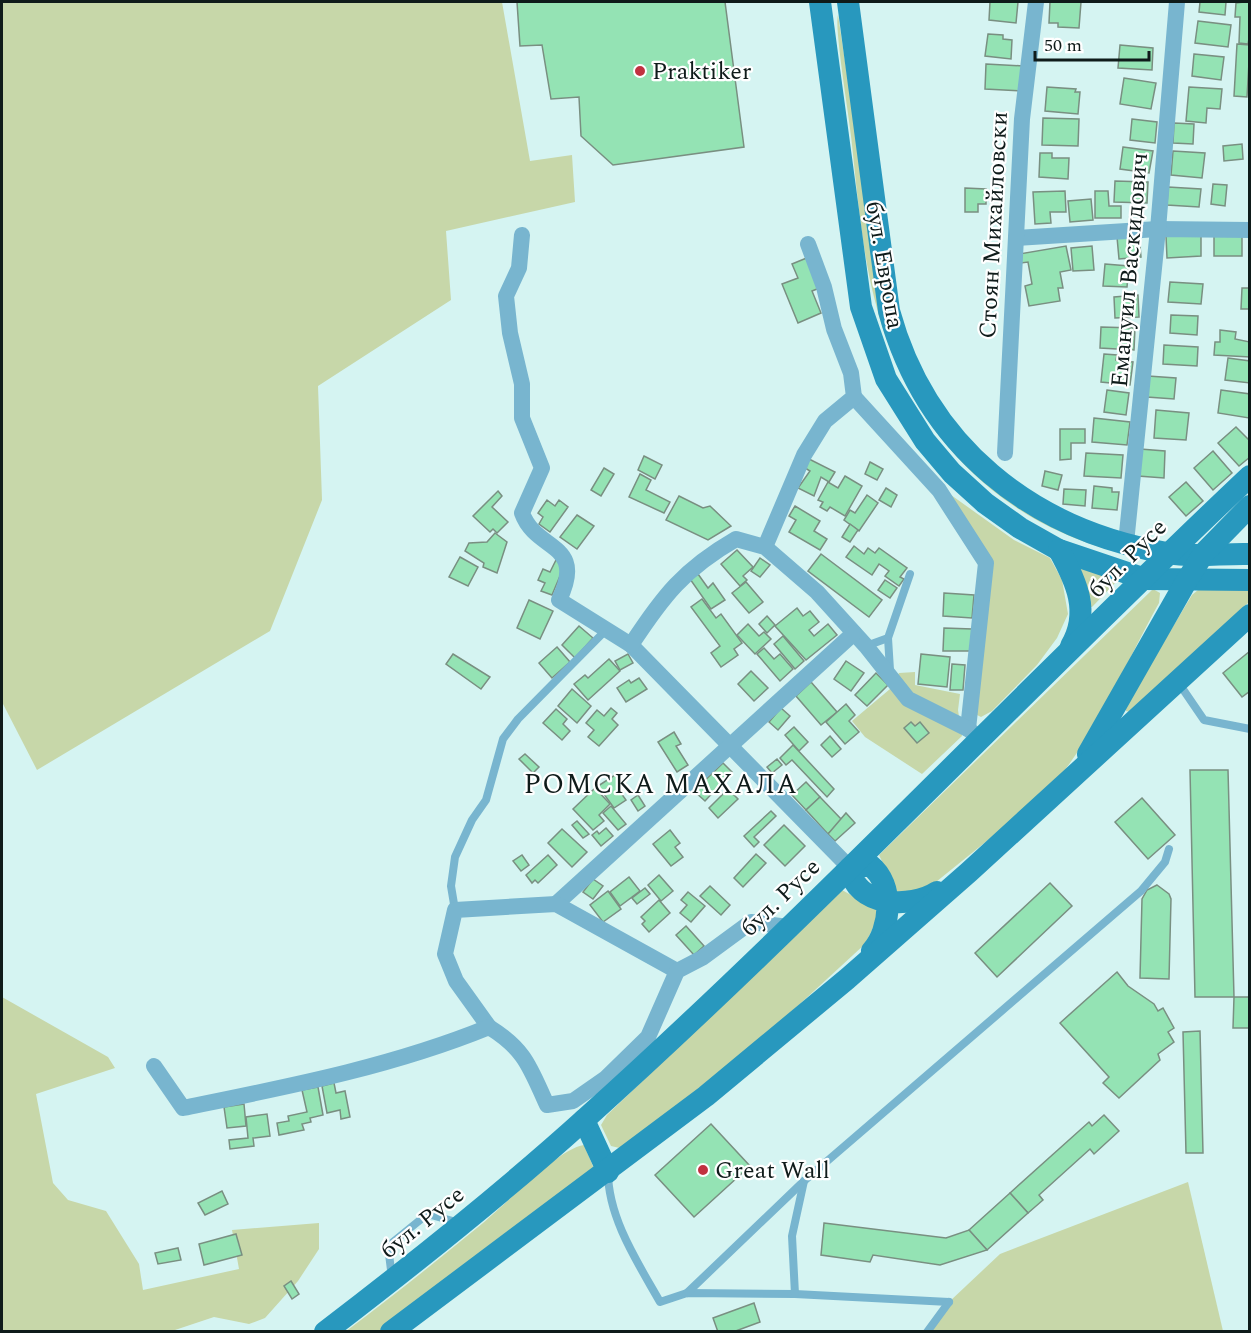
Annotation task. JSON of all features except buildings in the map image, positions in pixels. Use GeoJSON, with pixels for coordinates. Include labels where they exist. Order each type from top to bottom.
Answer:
{"type":"FeatureCollection","features":[{"type":"Feature","properties":{"kind":"main road","name":"бул. Европа"},"geometry":{"type":"LineString","coordinates":[[820,2],[856,280],[868,334],[886,379],[913,424],[952,473],[1001,516],[1059,550],[1145,579],[1250,580]]}},
{"type":"Feature","properties":{"kind":"main road","name":"бул. Европа"},"geometry":{"type":"LineString","coordinates":[[848,2],[884,285],[896,335],[915,382],[940,418],[970,455],[1000,482],[1031,505],[1064,522],[1126,543],[1169,554],[1250,554]]}},
{"type":"Feature","properties":{"kind":"main road","name":"бул. Русе"},"geometry":{"type":"LineString","coordinates":[[325,1332],[463,1224],[584,1120],[850,868],[975,734],[1063,660],[1250,476]]}},
{"type":"Feature","properties":{"kind":"main road"},"geometry":{"type":"LineString","coordinates":[[1070,779],[1096,741],[1186,580],[1204,553],[1250,506]]}},
{"type":"Feature","properties":{"kind":"main road"},"geometry":{"type":"LineString","coordinates":[[1059,550],[1076,585],[1082,611],[1077,636],[1063,660]]}},
{"type":"Feature","properties":{"kind":"main road"},"geometry":{"type":"LineString","coordinates":[[391,1332],[608,1172],[706,1096],[847,979],[969,872],[1250,615]]}},
{"type":"Feature","properties":{"kind":"main road"},"geometry":{"type":"LineString","coordinates":[[847,979],[879,942],[888,902],[882,881],[873,868],[866,864],[850,868]]}},
{"type":"Feature","properties":{"kind":"main road"},"geometry":{"type":"LineString","coordinates":[[888,902],[908,903],[923,900],[969,872]]}},
{"type":"Feature","properties":{"kind":"main road"},"geometry":{"type":"LineString","coordinates":[[584,1120],[608,1172]]}},
{"type":"Feature","properties":{"kind":"street","name":"Стоян Михайловски"},"geometry":{"type":"LineString","coordinates":[[1005,453],[1022,119],[1036,2]]}},
{"type":"Feature","properties":{"kind":"street","name":"Емануил Васкидович"},"geometry":{"type":"LineString","coordinates":[[1126,543],[1158,230],[1177,2]]}},
{"type":"Feature","properties":{"kind":"street"},"geometry":{"type":"LineString","coordinates":[[1016,238],[1158,230],[1250,230]]}},
{"type":"Feature","properties":{"kind":"street"},"geometry":{"type":"LineString","coordinates":[[522,235],[519,268],[506,296],[510,333],[522,384],[522,418],[542,468],[522,513],[526,523],[556,549],[566,562],[569,580],[559,600],[631,645],[850,868]]}},
{"type":"Feature","properties":{"kind":"street"},"geometry":{"type":"LineString","coordinates":[[631,645],[677,581],[704,557],[736,539],[765,547],[817,592],[866,646],[908,699],[975,734],[986,563],[939,490],[854,397],[851,373],[834,329],[824,287],[808,244]]}},
{"type":"Feature","properties":{"kind":"street"},"geometry":{"type":"LineString","coordinates":[[765,547],[804,455],[825,421],[854,397]]}},
{"type":"Feature","properties":{"kind":"street"},"geometry":{"type":"LineString","coordinates":[[556,904],[854,633]]}},
{"type":"Feature","properties":{"kind":"street"},"geometry":{"type":"LineString","coordinates":[[677,971],[556,904],[455,910],[445,954],[456,981],[489,1027],[511,1040],[523,1054],[547,1106],[573,1101],[606,1078],[648,1037],[677,971],[702,958],[751,922],[788,927]]}},
{"type":"Feature","properties":{"kind":"street"},"geometry":{"type":"LineString","coordinates":[[154,1066],[183,1108],[247,1096],[349,1071],[446,1045],[489,1027]]}},
{"type":"Feature","properties":{"kind":"lane"},"geometry":{"type":"LineString","coordinates":[[892,679],[888,638],[910,574]]}},
{"type":"Feature","properties":{"kind":"lane"},"geometry":{"type":"LineString","coordinates":[[455,910],[451,886],[454,858],[472,820],[486,800],[503,739],[518,719],[606,630]]}},
{"type":"Feature","properties":{"kind":"lane"},"geometry":{"type":"LineString","coordinates":[[866,646],[888,638]]}},
{"type":"Feature","properties":{"kind":"lane"},"geometry":{"type":"LineString","coordinates":[[1177,681],[1204,720],[1250,729]]}},
{"type":"Feature","properties":{"kind":"lane"},"geometry":{"type":"LineString","coordinates":[[687,1293],[804,1180],[1140,891],[1165,862],[1169,849]]}},
{"type":"Feature","properties":{"kind":"lane"},"geometry":{"type":"LineString","coordinates":[[608,1172],[608,1193],[634,1256],[660,1302],[687,1293],[795,1294],[949,1302],[927,1332]]}},
{"type":"Feature","properties":{"kind":"lane"},"geometry":{"type":"LineString","coordinates":[[795,1294],[792,1236],[804,1180]]}},
{"type":"Feature","properties":{"kind":"lane"},"geometry":{"type":"LineString","coordinates":[[393,1281],[388,1246],[425,1216],[431,1215],[463,1224]]}},
{"type":"Feature","properties":{"kind":"green space"},"geometry":{"type":"Polygon","coordinates":[[[2,2],[502,2],[530,161],[572,155],[575,202],[446,231],[451,300],[318,386],[322,500],[270,631],[37,770],[2,702],[2,2]]]}},
{"type":"Feature","properties":{"kind":"green space"},"geometry":{"type":"Polygon","coordinates":[[[838,15],[876,266],[945,433],[1114,551],[1069,536],[1028,515],[991,489],[958,458],[930,424],[907,385],[888,342],[874,297],[866,257],[840,53],[838,15]]]}},
{"type":"Feature","properties":{"kind":"green space"},"geometry":{"type":"Polygon","coordinates":[[[944,490],[1014,540],[1050,558],[1062,580],[1068,614],[1057,638],[1037,665],[992,711],[981,717],[975,714],[993,567],[944,490]]]}},
{"type":"Feature","properties":{"kind":"green space"},"geometry":{"type":"Polygon","coordinates":[[[1077,565],[1118,580],[1092,607],[1089,607],[1077,565]]]}},
{"type":"Feature","properties":{"kind":"green space"},"geometry":{"type":"Polygon","coordinates":[[[1249,588],[1249,602],[1130,712],[1126,711],[1126,704],[1192,595],[1198,590],[1249,588]]]}},
{"type":"Feature","properties":{"kind":"green space"},"geometry":{"type":"Polygon","coordinates":[[[1153,589],[1160,593],[1159,603],[1094,727],[1063,773],[1045,794],[931,886],[899,896],[879,855],[1153,589]]]}},
{"type":"Feature","properties":{"kind":"green space"},"geometry":{"type":"Polygon","coordinates":[[[915,672],[915,685],[960,694],[958,710],[962,736],[922,774],[865,737],[852,721],[890,689],[899,673],[915,672]]]}},
{"type":"Feature","properties":{"kind":"green space"},"geometry":{"type":"Polygon","coordinates":[[[842,890],[876,909],[878,918],[865,944],[776,1026],[624,1149],[611,1146],[601,1125],[607,1115],[842,890]]]}},
{"type":"Feature","properties":{"kind":"green space"},"geometry":{"type":"Polygon","coordinates":[[[2,997],[108,1057],[115,1068],[36,1094],[53,1183],[68,1200],[106,1211],[139,1264],[143,1290],[239,1269],[232,1230],[319,1223],[319,1249],[298,1281],[265,1318],[249,1324],[214,1317],[169,1332],[2,1332],[2,997]]]}},
{"type":"Feature","properties":{"kind":"green space"},"geometry":{"type":"Polygon","coordinates":[[[584,1145],[595,1171],[381,1331],[345,1332],[483,1223],[547,1166],[573,1148],[584,1145]]]}},
{"type":"Feature","properties":{"kind":"green space"},"geometry":{"type":"Polygon","coordinates":[[[1188,1182],[1223,1331],[927,1332],[949,1302],[1000,1254],[1188,1182]]]}},
{"type":"Feature","properties":{"kind":"place","name":"Praktiker"},"geometry":{"type":"Point","coordinates":[640,71]}},
{"type":"Feature","properties":{"kind":"place","name":"Great Wall"},"geometry":{"type":"Point","coordinates":[703,1170]}},
{"type":"Feature","properties":{"kind":"district","name":"РОМСКА МАХАЛА"},"geometry":{"type":"Point","coordinates":[661,784]}}]}
